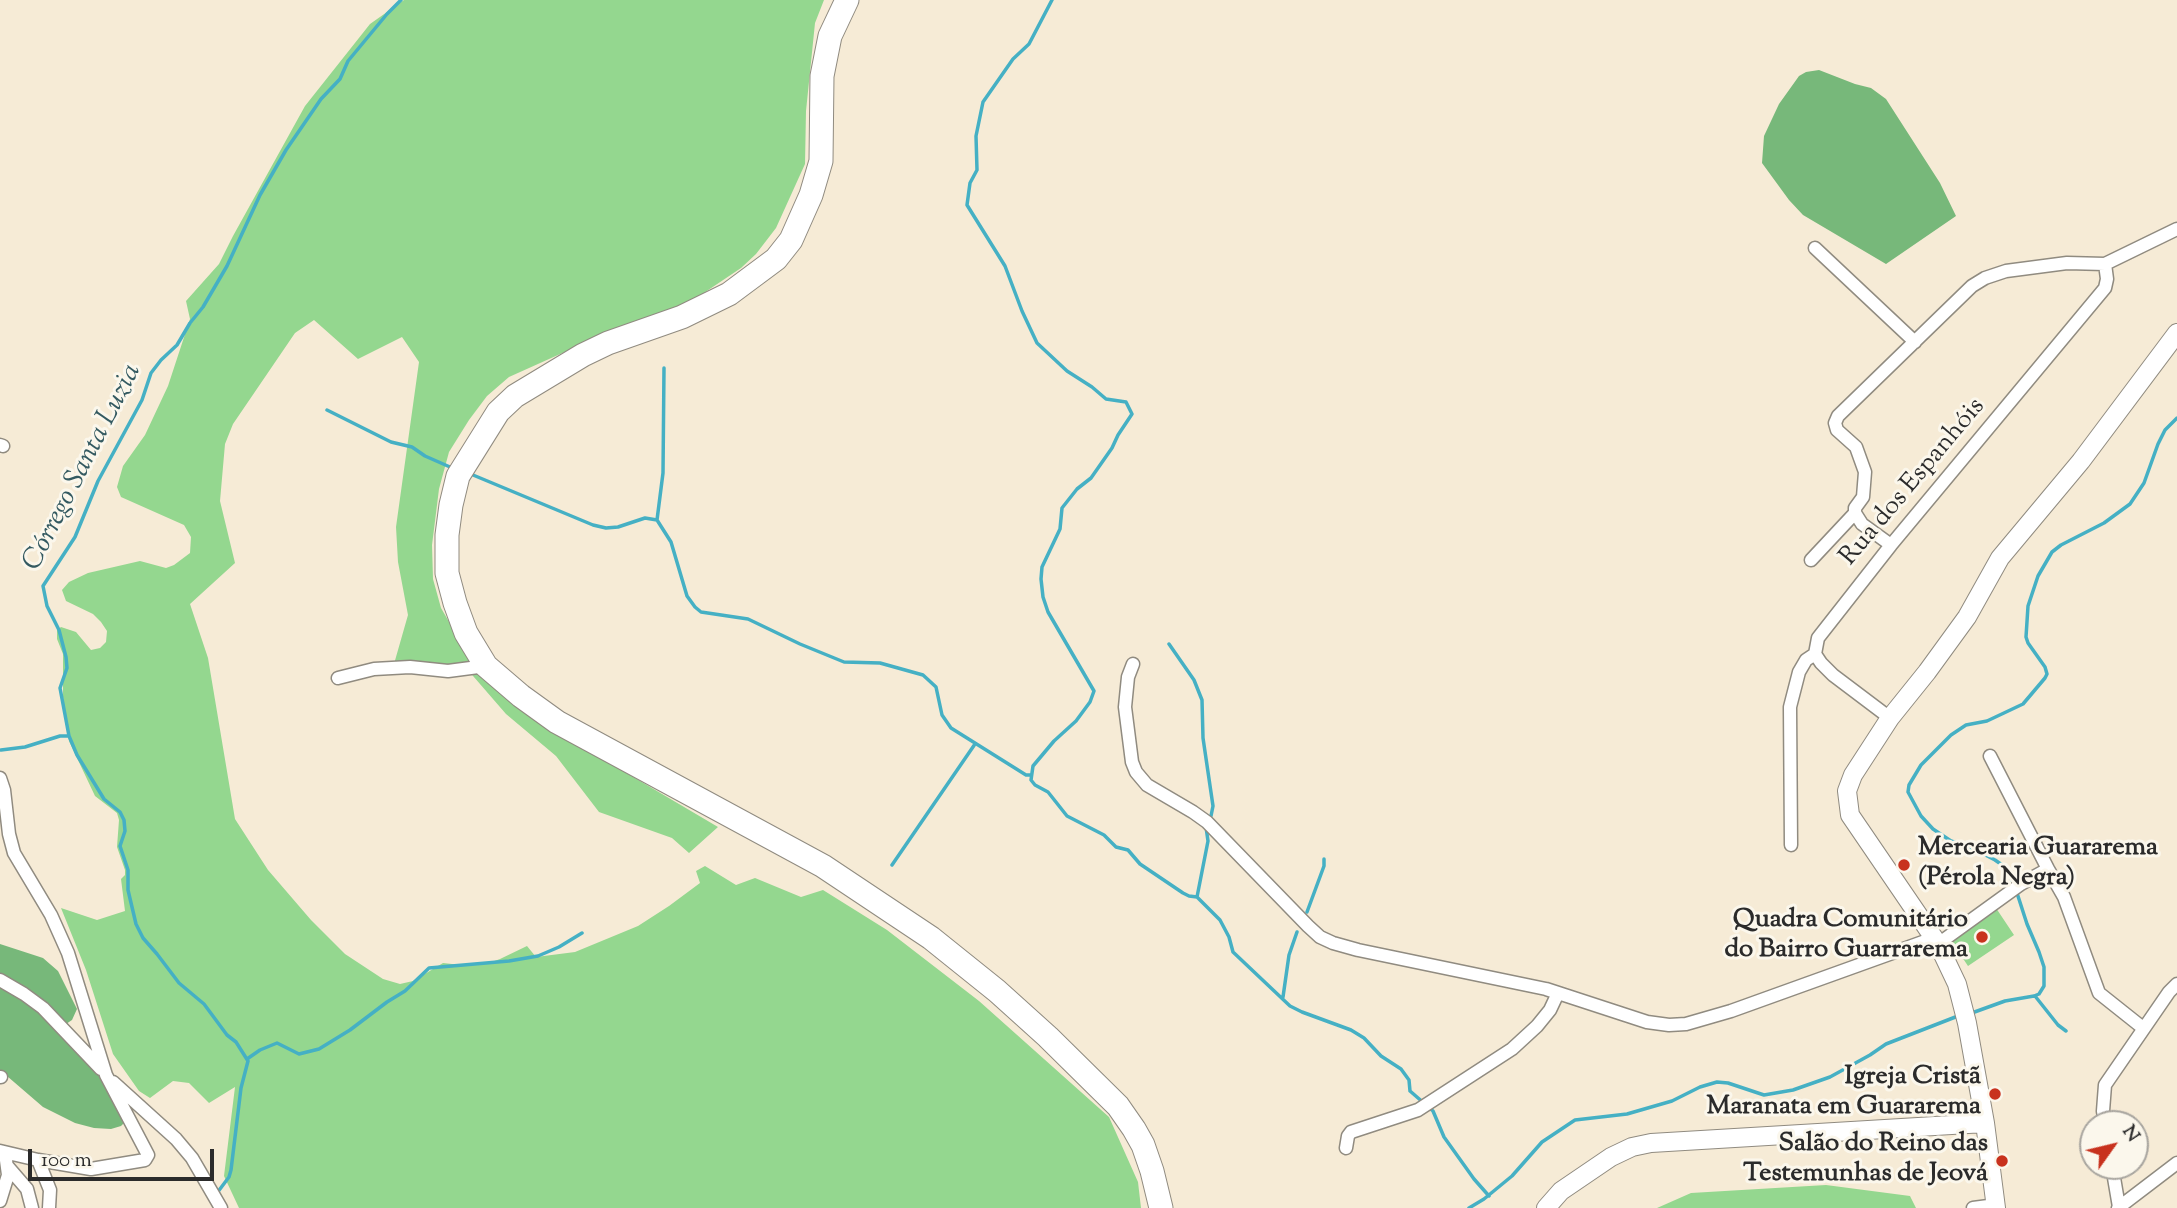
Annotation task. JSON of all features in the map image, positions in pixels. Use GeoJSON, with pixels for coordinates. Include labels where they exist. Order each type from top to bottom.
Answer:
{"type":"FeatureCollection","features":[{"type":"Feature","properties":{"kind":"highway"},"geometry":{"type":"LineString","coordinates":[[847,0],[830,36],[822,76],[821,161],[811,195],[791,240],[776,259],[729,294],[682,317],[608,343],[583,355],[515,396],[498,412],[458,476],[447,535],[447,573],[466,633],[486,666],[521,696],[557,722],[823,866],[931,938],[997,991],[1118,1105],[1143,1145],[1161,1208]]}},
{"type":"Feature","properties":{"kind":"street"},"geometry":{"type":"LineString","coordinates":[[1811,560],[1855,513],[1855,508],[1863,497],[1865,472],[1856,447],[1837,430],[1835,424],[1838,416],[1972,286],[1984,278],[2006,271],[2067,263],[2105,264],[2177,229]]}},
{"type":"Feature","properties":{"kind":"street"},"geometry":{"type":"LineString","coordinates":[[1815,248],[1915,342]]}},
{"type":"Feature","properties":{"kind":"street","name":"Rua dos Espanhóis"},"geometry":{"type":"LineString","coordinates":[[1791,845],[1790,707],[1799,672],[1806,660],[1815,654],[1816,645],[1826,627],[1891,545],[2105,288],[2105,264]]}},
{"type":"Feature","properties":{"kind":"street"},"geometry":{"type":"LineString","coordinates":[[1973,1208],[1996,1206],[1985,1123],[1958,984],[1936,941],[1850,815],[1847,790],[1853,775],[1890,718],[1954,637],[2000,558],[2081,461],[2177,333]]}},
{"type":"Feature","properties":{"kind":"street"},"geometry":{"type":"LineString","coordinates":[[1855,513],[1862,524],[1891,545]]}},
{"type":"Feature","properties":{"kind":"street"},"geometry":{"type":"LineString","coordinates":[[1815,654],[1833,675],[1890,718]]}},
{"type":"Feature","properties":{"kind":"street"},"geometry":{"type":"LineString","coordinates":[[1133,664],[1128,677],[1125,707],[1132,762],[1140,778],[1207,822],[1320,937],[1358,950],[1546,989],[1647,1022],[1686,1024],[1936,941],[2048,869]]}},
{"type":"Feature","properties":{"kind":"street"},"geometry":{"type":"LineString","coordinates":[[338,678],[374,669],[410,667],[448,671],[486,666]]}},
{"type":"Feature","properties":{"kind":"street"},"geometry":{"type":"LineString","coordinates":[[1990,756],[2064,897],[2099,993],[2143,1028]]}},
{"type":"Feature","properties":{"kind":"street"},"geometry":{"type":"LineString","coordinates":[[0,778],[9,834],[15,853],[25,875],[46,905],[68,953],[106,1075],[148,1158],[91,1169],[3,1152]]}},
{"type":"Feature","properties":{"kind":"street"},"geometry":{"type":"LineString","coordinates":[[0,980],[43,1008],[106,1075],[176,1139],[192,1158],[220,1206]]}},
{"type":"Feature","properties":{"kind":"street"},"geometry":{"type":"LineString","coordinates":[[2103,1110],[2105,1086],[2143,1028],[2177,984]]}},
{"type":"Feature","properties":{"kind":"street"},"geometry":{"type":"LineString","coordinates":[[1346,1148],[1351,1132],[1399,1117],[1426,1105],[1524,1040],[1550,1010],[1558,993]]}},
{"type":"Feature","properties":{"kind":"street"},"geometry":{"type":"LineString","coordinates":[[1546,1208],[1560,1191],[1611,1157],[1632,1147],[1651,1143],[1985,1123]]}},
{"type":"Feature","properties":{"kind":"street"},"geometry":{"type":"LineString","coordinates":[[0,1201],[8,1175],[3,1152]]}},
{"type":"Feature","properties":{"kind":"street"},"geometry":{"type":"LineString","coordinates":[[38,1160],[50,1190],[49,1208]]}},
{"type":"Feature","properties":{"kind":"street"},"geometry":{"type":"LineString","coordinates":[[2114,1180],[2119,1208],[2177,1163]]}},
{"type":"Feature","properties":{"kind":"street"},"geometry":{"type":"LineString","coordinates":[[8,1167],[27,1189],[32,1208]]}},
{"type":"Feature","properties":{"kind":"green space"},"geometry":{"type":"Polygon","coordinates":[[[404,0],[824,0],[815,23],[806,111],[805,164],[776,228],[756,254],[741,268],[683,307],[578,346],[509,377],[487,396],[449,452],[439,489],[432,545],[433,579],[441,608],[459,639],[545,725],[718,827],[689,853],[672,838],[599,812],[556,756],[506,714],[467,669],[394,664],[408,615],[398,562],[396,527],[419,362],[402,337],[358,359],[314,320],[295,333],[233,424],[225,444],[220,501],[235,563],[190,604],[208,658],[235,819],[268,870],[345,954],[383,979],[400,984],[413,981],[443,963],[486,964],[527,946],[536,957],[575,952],[638,926],[669,906],[700,883],[696,871],[705,866],[736,885],[755,878],[801,897],[823,890],[887,930],[979,1001],[1109,1117],[1138,1182],[1141,1208],[239,1208],[224,1176],[235,1087],[209,1103],[189,1083],[173,1081],[150,1098],[139,1091],[113,1054],[86,970],[61,908],[97,920],[125,911],[121,879],[125,870],[117,847],[119,820],[117,813],[95,796],[69,741],[63,697],[63,654],[57,639],[57,630],[61,627],[76,632],[91,650],[100,648],[106,642],[107,631],[93,614],[66,601],[62,590],[69,582],[88,573],[140,561],[166,568],[190,553],[191,537],[184,525],[121,497],[117,487],[123,466],[145,435],[168,386],[190,319],[186,301],[219,264],[305,106],[370,24],[404,0]]]}},
{"type":"Feature","properties":{"kind":"green space"},"geometry":{"type":"Polygon","coordinates":[[[1819,70],[1871,88],[1886,99],[1940,183],[1956,216],[1886,264],[1803,215],[1762,163],[1764,136],[1779,104],[1799,76],[1819,70]]]}},
{"type":"Feature","properties":{"kind":"green space","name":"Quadra Comunitário do Bairro Guarrarema"},"geometry":{"type":"Polygon","coordinates":[[[1996,908],[2014,935],[1968,966],[1950,939],[1996,908]]]}},
{"type":"Feature","properties":{"kind":"green space"},"geometry":{"type":"Polygon","coordinates":[[[0,944],[43,958],[58,971],[77,1009],[72,1020],[66,1024],[129,1118],[121,1126],[111,1129],[94,1128],[75,1123],[43,1107],[0,1070],[0,944]]]}},
{"type":"Feature","properties":{"kind":"green space"},"geometry":{"type":"Polygon","coordinates":[[[1826,1185],[1910,1196],[1916,1208],[1657,1208],[1691,1193],[1826,1185]]]}},
{"type":"Feature","properties":{"kind":"waterway","name":"Córrego Santa Luzia"},"geometry":{"type":"LineString","coordinates":[[217,1193],[231,1170],[241,1088],[248,1061],[236,1042],[227,1035],[204,1004],[179,983],[143,938],[136,924],[128,890],[128,870],[120,846],[125,831],[124,820],[120,812],[104,799],[77,755],[69,736],[60,688],[67,668],[66,657],[59,630],[47,606],[43,586],[75,537],[98,481],[142,400],[151,373],[177,345],[203,307],[286,150],[321,99],[340,79],[348,61],[401,0]]}},
{"type":"Feature","properties":{"kind":"waterway"},"geometry":{"type":"LineString","coordinates":[[1052,0],[1029,44],[1013,59],[983,102],[976,136],[977,170],[970,183],[967,205],[1005,266],[1037,343],[1067,371],[1106,399],[1126,402],[1132,414],[1091,478],[1077,489],[1062,508],[1060,529],[1042,567],[1043,597],[1048,612],[1094,691],[1090,702],[1076,721],[1033,766],[1031,780],[1048,792],[1067,816],[1104,835],[1116,847],[1128,850],[1140,864],[1183,893],[1197,897],[1220,920],[1233,952],[1290,1006],[1351,1030],[1401,1069],[1409,1080],[1410,1091],[1433,1111],[1444,1137],[1489,1196]]}},
{"type":"Feature","properties":{"kind":"waterway"},"geometry":{"type":"LineString","coordinates":[[657,520],[663,473],[664,368]]}},
{"type":"Feature","properties":{"kind":"waterway"},"geometry":{"type":"LineString","coordinates":[[327,410],[391,442],[412,447],[450,467]]}},
{"type":"Feature","properties":{"kind":"waterway"},"geometry":{"type":"LineString","coordinates":[[2014,885],[2005,867],[1995,860],[1951,841],[1933,829],[1921,816],[1908,792],[1909,785],[1921,765],[1951,735],[1966,725],[1987,721],[2023,704],[2045,678],[2045,667],[2026,637],[2028,606],[2038,576],[2052,552],[2104,523],[2130,504],[2144,483],[2165,430],[2177,418]]}},
{"type":"Feature","properties":{"kind":"waterway"},"geometry":{"type":"LineString","coordinates":[[473,475],[593,525],[606,528],[645,518],[657,520],[671,542],[687,596],[701,612],[748,619],[844,662],[880,663],[923,675],[936,687],[942,715],[951,728],[1026,775],[1031,775]]}},
{"type":"Feature","properties":{"kind":"waterway"},"geometry":{"type":"LineString","coordinates":[[1169,644],[1194,680],[1202,700],[1203,738],[1213,806],[1211,816]]}},
{"type":"Feature","properties":{"kind":"waterway"},"geometry":{"type":"LineString","coordinates":[[1,750],[69,736]]}},
{"type":"Feature","properties":{"kind":"waterway"},"geometry":{"type":"LineString","coordinates":[[892,865],[975,744]]}},
{"type":"Feature","properties":{"kind":"waterway"},"geometry":{"type":"LineString","coordinates":[[1197,897],[1208,841],[1206,827]]}},
{"type":"Feature","properties":{"kind":"waterway"},"geometry":{"type":"LineString","coordinates":[[1307,912],[1324,866],[1324,859]]}},
{"type":"Feature","properties":{"kind":"waterway"},"geometry":{"type":"LineString","coordinates":[[1969,1014],[2005,1001],[2034,996],[2039,994],[2044,986],[2044,967],[2017,893]]}},
{"type":"Feature","properties":{"kind":"waterway"},"geometry":{"type":"LineString","coordinates":[[1283,997],[1289,955],[1297,932]]}},
{"type":"Feature","properties":{"kind":"waterway"},"geometry":{"type":"LineString","coordinates":[[247,1059],[277,1043],[299,1054],[319,1049],[405,991],[429,968],[538,956],[582,933]]}},
{"type":"Feature","properties":{"kind":"waterway"},"geometry":{"type":"LineString","coordinates":[[2035,996],[2066,1031]]}},
{"type":"Feature","properties":{"kind":"waterway"},"geometry":{"type":"LineString","coordinates":[[1469,1208],[1512,1176],[1542,1142],[1575,1120],[1627,1114],[1672,1101],[1717,1082],[1764,1095],[1793,1090],[1830,1077],[1886,1044],[1958,1016]]}},
{"type":"Feature","properties":{"kind":"place","name":"Mercearia Guararema (Pérola Negra)"},"geometry":{"type":"Point","coordinates":[1904,865]}},
{"type":"Feature","properties":{"kind":"place","name":"Quadra Comunitário do Bairro Guarrarema"},"geometry":{"type":"Point","coordinates":[1982,937]}},
{"type":"Feature","properties":{"kind":"place","name":"Igreja Cristã Maranata em Guararema"},"geometry":{"type":"Point","coordinates":[1995,1094]}},
{"type":"Feature","properties":{"kind":"place","name":"Salão do Reino das Testemunhas de Jeová"},"geometry":{"type":"Point","coordinates":[2002,1161]}}]}
